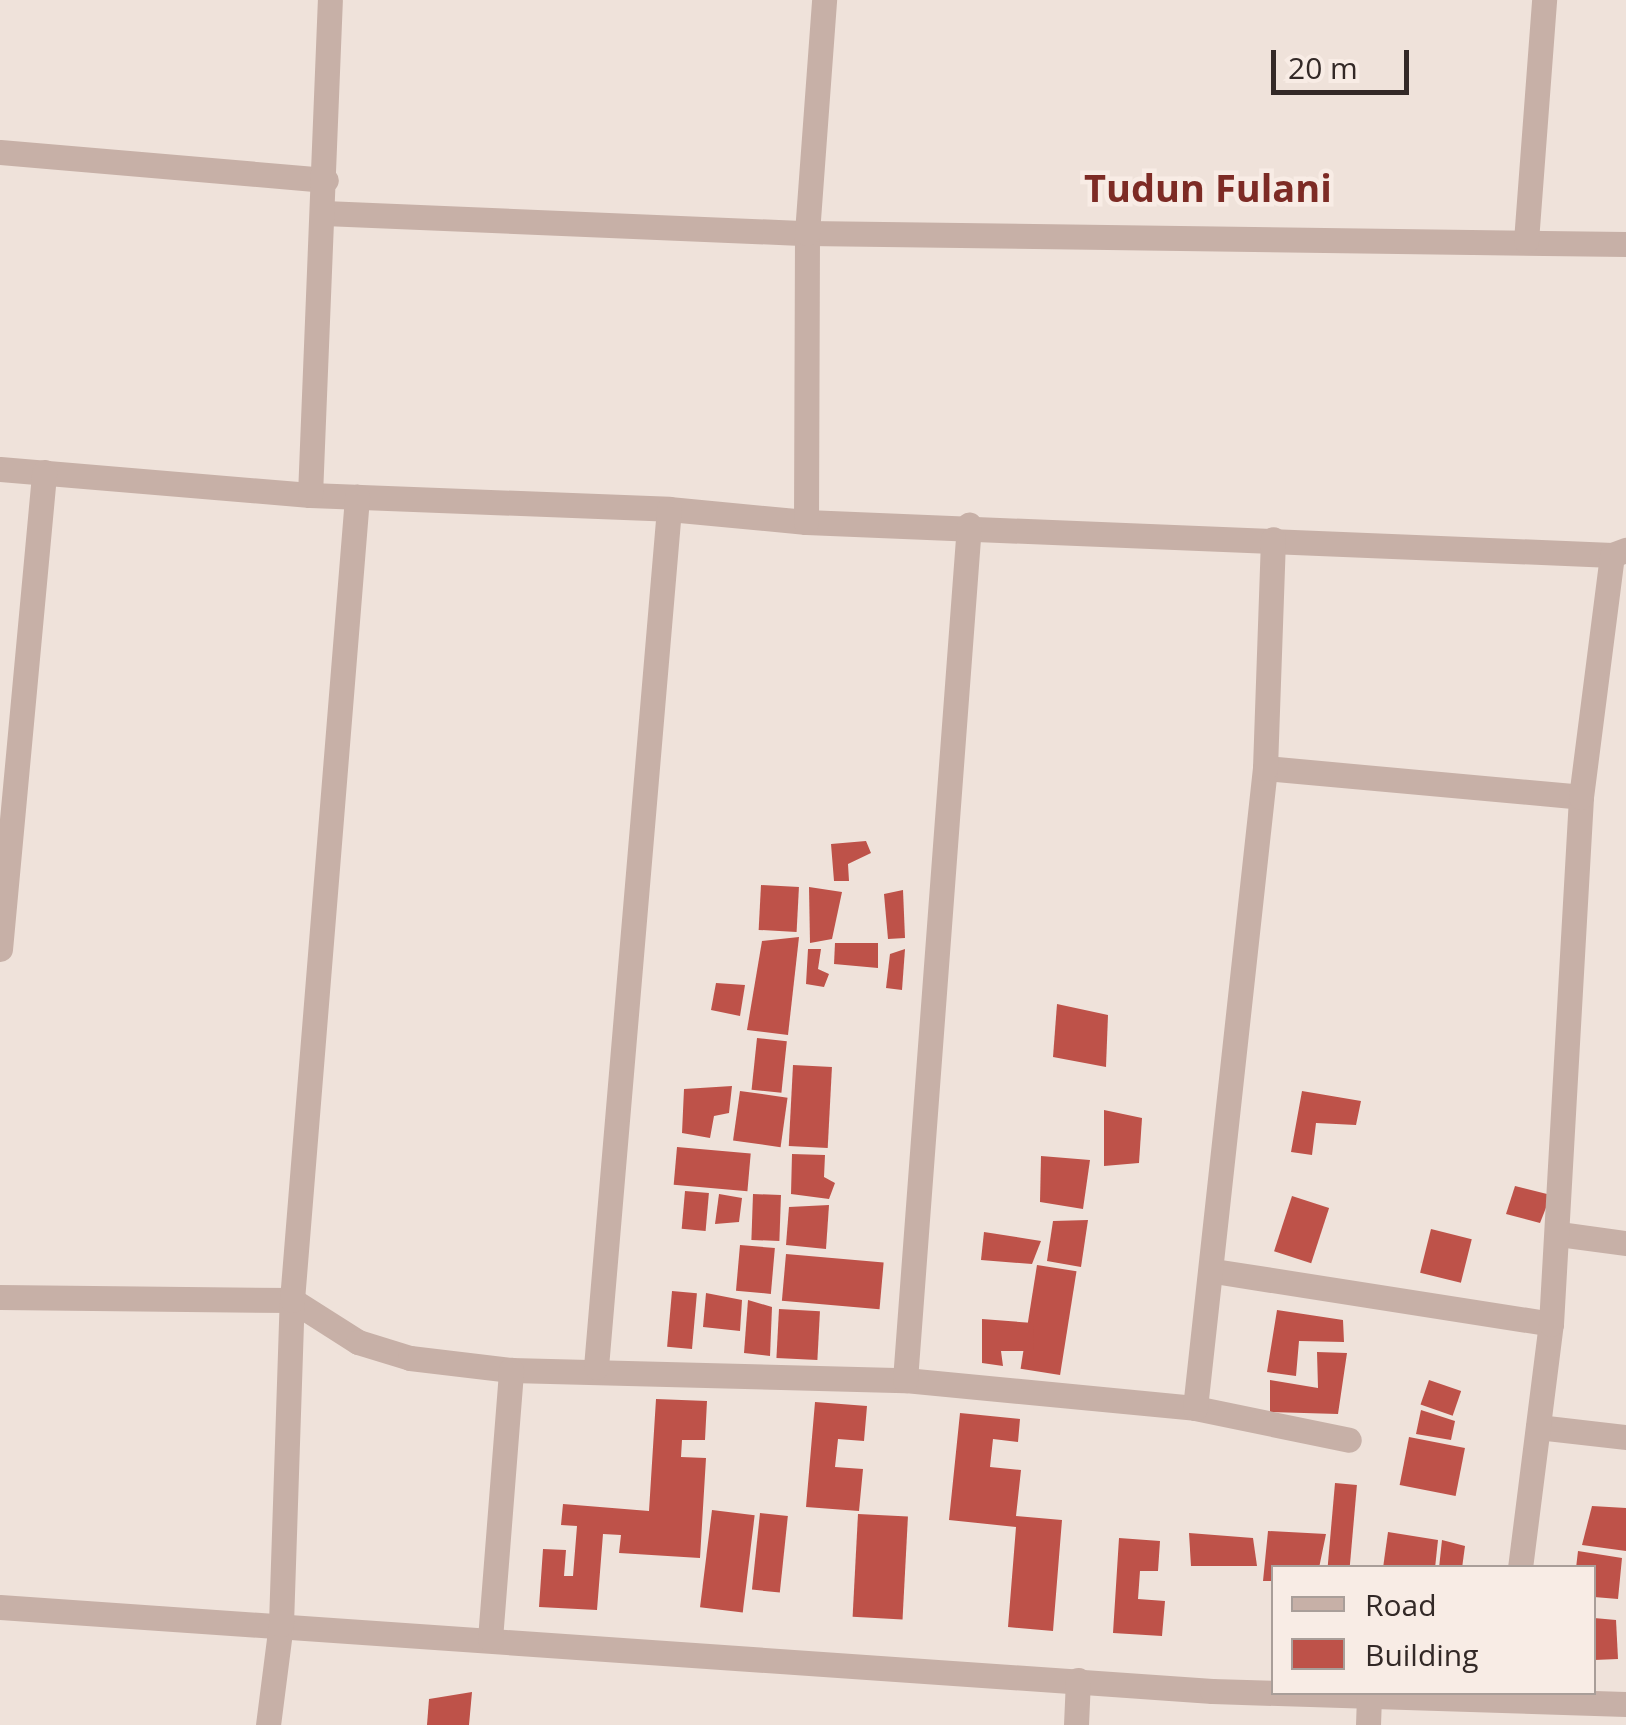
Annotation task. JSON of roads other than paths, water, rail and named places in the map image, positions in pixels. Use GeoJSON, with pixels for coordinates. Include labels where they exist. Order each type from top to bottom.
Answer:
{"type":"FeatureCollection","features":[{"type":"Feature","properties":{"kind":"street"},"geometry":{"type":"LineString","coordinates":[[310,495],[326,180],[330,0]]}},
{"type":"Feature","properties":{"kind":"street"},"geometry":{"type":"LineString","coordinates":[[806,522],[807,233],[824,0]]}},
{"type":"Feature","properties":{"kind":"street"},"geometry":{"type":"LineString","coordinates":[[1526,241],[1544,0]]}},
{"type":"Feature","properties":{"kind":"street"},"geometry":{"type":"LineString","coordinates":[[0,152],[326,180]]}},
{"type":"Feature","properties":{"kind":"street"},"geometry":{"type":"LineString","coordinates":[[324,213],[807,233],[1626,244]]}},
{"type":"Feature","properties":{"kind":"street"},"geometry":{"type":"LineString","coordinates":[[0,469],[310,495],[670,510],[806,522],[969,524],[1619,552],[1582,796],[1559,1234],[1520,1565]]}},
{"type":"Feature","properties":{"kind":"street"},"geometry":{"type":"LineString","coordinates":[[0,948],[44,472]]}},
{"type":"Feature","properties":{"kind":"street"},"geometry":{"type":"LineString","coordinates":[[268,1725],[281,1624],[292,1300],[357,498]]}},
{"type":"Feature","properties":{"kind":"street"},"geometry":{"type":"LineString","coordinates":[[596,1367],[670,510]]}},
{"type":"Feature","properties":{"kind":"street"},"geometry":{"type":"LineString","coordinates":[[905,1380],[969,524]]}},
{"type":"Feature","properties":{"kind":"street"},"geometry":{"type":"LineString","coordinates":[[1195,1408],[1214,1271],[1265,768],[1273,539]]}},
{"type":"Feature","properties":{"kind":"street"},"geometry":{"type":"LineString","coordinates":[[1265,768],[1582,796]]}},
{"type":"Feature","properties":{"kind":"street"},"geometry":{"type":"LineString","coordinates":[[1559,1234],[1626,1243]]}},
{"type":"Feature","properties":{"kind":"street"},"geometry":{"type":"LineString","coordinates":[[1214,1271],[1551,1324]]}},
{"type":"Feature","properties":{"kind":"street"},"geometry":{"type":"LineString","coordinates":[[0,1297],[292,1300],[358,1342],[410,1358],[512,1370],[596,1367],[905,1380],[1195,1408],[1349,1440]]}},
{"type":"Feature","properties":{"kind":"street"},"geometry":{"type":"LineString","coordinates":[[490,1639],[512,1370]]}},
{"type":"Feature","properties":{"kind":"street"},"geometry":{"type":"LineString","coordinates":[[1538,1427],[1626,1437]]}},
{"type":"Feature","properties":{"kind":"street"},"geometry":{"type":"LineString","coordinates":[[0,1607],[1271,1691]]}},
{"type":"Feature","properties":{"kind":"street"},"geometry":{"type":"LineString","coordinates":[[1076,1725],[1078,1680]]}},
{"type":"Feature","properties":{"kind":"street"},"geometry":{"type":"LineString","coordinates":[[1335,1695],[1503,1696],[1626,1704]]}},
{"type":"Feature","properties":{"kind":"street"},"geometry":{"type":"LineString","coordinates":[[1368,1725],[1369,1697]]}},
{"type":"Feature","properties":{"kind":"district","name":"Tudun Fulani"},"geometry":{"type":"Point","coordinates":[1208,188]}}]}
